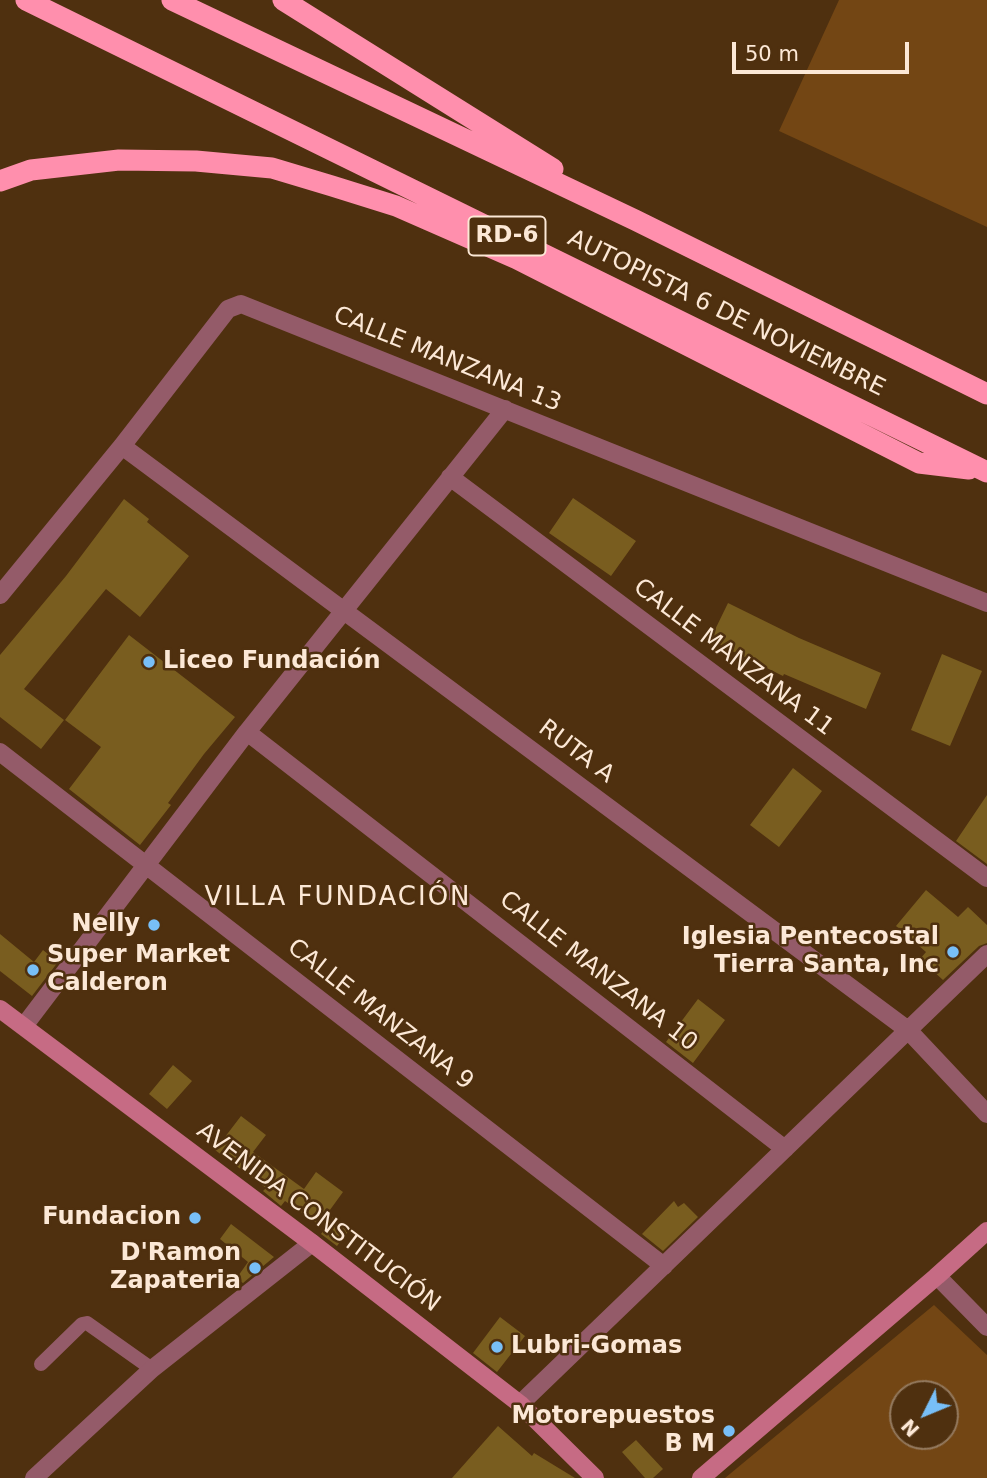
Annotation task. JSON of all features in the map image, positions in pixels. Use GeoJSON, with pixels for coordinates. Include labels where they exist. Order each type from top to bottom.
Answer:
{"type":"FeatureCollection","features":[{"type":"Feature","properties":{"kind":"highway","name":"AUTOPISTA 6 DE NOVIEMBRE"},"geometry":{"type":"LineString","coordinates":[[26,0],[986,472]]}},
{"type":"Feature","properties":{"kind":"highway","name":"AUTOPISTA 6 DE NOVIEMBRE"},"geometry":{"type":"LineString","coordinates":[[172,0],[635,220],[987,394]]}},
{"type":"Feature","properties":{"kind":"highway"},"geometry":{"type":"LineString","coordinates":[[283,0],[635,220]]}},
{"type":"Feature","properties":{"kind":"highway"},"geometry":{"type":"LineString","coordinates":[[0,180],[31,170],[119,160],[197,161],[272,168],[396,206],[517,259],[919,463],[986,472]]}},
{"type":"Feature","properties":{"kind":"main road","name":"AVENIDA CONSTITUCIÓN"},"geometry":{"type":"LineString","coordinates":[[0,1009],[312,1243],[520,1404],[595,1478]]}},
{"type":"Feature","properties":{"kind":"main road"},"geometry":{"type":"LineString","coordinates":[[701,1478],[987,1231]]}},
{"type":"Feature","properties":{"kind":"street","name":"CALLE MANZANA 13"},"geometry":{"type":"LineString","coordinates":[[0,594],[122,446],[228,309],[241,304],[987,603]]}},
{"type":"Feature","properties":{"kind":"street"},"geometry":{"type":"LineString","coordinates":[[24,1026],[247,732],[505,409]]}},
{"type":"Feature","properties":{"kind":"street","name":"RUTA A"},"geometry":{"type":"LineString","coordinates":[[122,446],[908,1030],[987,1114]]}},
{"type":"Feature","properties":{"kind":"street","name":"CALLE MANZANA 11"},"geometry":{"type":"LineString","coordinates":[[450,477],[987,878]]}},
{"type":"Feature","properties":{"kind":"street","name":"CALLE MANZANA 10"},"geometry":{"type":"LineString","coordinates":[[247,732],[785,1149]]}},
{"type":"Feature","properties":{"kind":"street","name":"CALLE MANZANA 9"},"geometry":{"type":"LineString","coordinates":[[0,752],[664,1266]]}},
{"type":"Feature","properties":{"kind":"street"},"geometry":{"type":"LineString","coordinates":[[520,1404],[987,954]]}},
{"type":"Feature","properties":{"kind":"street"},"geometry":{"type":"LineString","coordinates":[[34,1478],[152,1369],[312,1243]]}},
{"type":"Feature","properties":{"kind":"street"},"geometry":{"type":"LineString","coordinates":[[937,1276],[987,1327]]}},
{"type":"Feature","properties":{"kind":"lane"},"geometry":{"type":"LineString","coordinates":[[41,1364],[82,1324],[87,1323],[152,1369]]}},
{"type":"Feature","properties":{"kind":"shaded area"},"geometry":{"type":"Polygon","coordinates":[[[839,0],[987,0],[987,227],[779,131],[839,0]]]}},
{"type":"Feature","properties":{"kind":"shaded area"},"geometry":{"type":"Polygon","coordinates":[[[934,1305],[987,1355],[987,1478],[725,1478],[934,1305]]]}},
{"type":"Feature","properties":{"kind":"building"},"geometry":{"type":"Polygon","coordinates":[[[573,498],[636,541],[611,576],[549,533],[573,498]]]}},
{"type":"Feature","properties":{"kind":"building"},"geometry":{"type":"Polygon","coordinates":[[[124,499],[149,519],[147,522],[189,556],[140,617],[106,589],[24,689],[64,720],[41,749],[0,717],[0,655],[66,576],[124,499]]]}},
{"type":"Feature","properties":{"kind":"building"},"geometry":{"type":"Polygon","coordinates":[[[728,603],[799,638],[881,673],[866,709],[784,674],[783,676],[710,640],[728,603]]]}},
{"type":"Feature","properties":{"kind":"building"},"geometry":{"type":"Polygon","coordinates":[[[129,635],[235,717],[204,754],[168,803],[171,805],[140,845],[69,789],[101,747],[65,720],[129,635]]]}},
{"type":"Feature","properties":{"kind":"building"},"geometry":{"type":"Polygon","coordinates":[[[942,654],[982,671],[950,746],[911,730],[942,654]]]}},
{"type":"Feature","properties":{"kind":"building"},"geometry":{"type":"Polygon","coordinates":[[[793,768],[822,791],[779,847],[750,825],[793,768]]]}},
{"type":"Feature","properties":{"kind":"building"},"geometry":{"type":"Polygon","coordinates":[[[987,795],[987,864],[956,841],[987,795]]]}},
{"type":"Feature","properties":{"kind":"building"},"geometry":{"type":"Polygon","coordinates":[[[926,890],[958,917],[968,907],[987,925],[987,943],[979,946],[943,980],[920,959],[926,952],[896,926],[926,890]]]}},
{"type":"Feature","properties":{"kind":"building","name":"Super Market Calderon"},"geometry":{"type":"Polygon","coordinates":[[[0,934],[34,962],[43,950],[58,962],[32,996],[0,971],[0,934]]]}},
{"type":"Feature","properties":{"kind":"building"},"geometry":{"type":"Polygon","coordinates":[[[698,999],[725,1020],[693,1063],[666,1042],[698,999]]]}},
{"type":"Feature","properties":{"kind":"building"},"geometry":{"type":"Polygon","coordinates":[[[173,1065],[192,1081],[167,1109],[149,1094],[173,1065]]]}},
{"type":"Feature","properties":{"kind":"building"},"geometry":{"type":"Polygon","coordinates":[[[241,1116],[266,1135],[253,1152],[304,1189],[316,1172],[343,1192],[319,1225],[285,1201],[281,1206],[263,1191],[266,1188],[215,1150],[241,1116]]]}},
{"type":"Feature","properties":{"kind":"building"},"geometry":{"type":"Polygon","coordinates":[[[674,1201],[678,1207],[684,1203],[698,1217],[663,1251],[642,1234],[674,1201]]]}},
{"type":"Feature","properties":{"kind":"building"},"geometry":{"type":"Polygon","coordinates":[[[333,1217],[350,1229],[337,1246],[321,1234],[333,1217]]]}},
{"type":"Feature","properties":{"kind":"building"},"geometry":{"type":"Polygon","coordinates":[[[231,1224],[274,1257],[243,1283],[236,1279],[248,1262],[220,1239],[231,1224]]]}},
{"type":"Feature","properties":{"kind":"building","name":"Lubri-Gomas"},"geometry":{"type":"Polygon","coordinates":[[[500,1317],[525,1336],[497,1372],[473,1353],[500,1317]]]}},
{"type":"Feature","properties":{"kind":"building"},"geometry":{"type":"Polygon","coordinates":[[[498,1426],[532,1456],[534,1453],[575,1478],[452,1478],[498,1426]]]}},
{"type":"Feature","properties":{"kind":"building"},"geometry":{"type":"Polygon","coordinates":[[[636,1440],[663,1469],[653,1478],[645,1478],[622,1452],[636,1440]]]}},
{"type":"Feature","properties":{"kind":"place","name":"Liceo Fundación"},"geometry":{"type":"Point","coordinates":[149,662]}},
{"type":"Feature","properties":{"kind":"place","name":"Nelly"},"geometry":{"type":"Point","coordinates":[154,925]}},
{"type":"Feature","properties":{"kind":"place","name":"Iglesia Pentecostal Tierra Santa, Inc"},"geometry":{"type":"Point","coordinates":[953,952]}},
{"type":"Feature","properties":{"kind":"place","name":"Super Market Calderon"},"geometry":{"type":"Point","coordinates":[33,970]}},
{"type":"Feature","properties":{"kind":"place","name":"Fundacion"},"geometry":{"type":"Point","coordinates":[195,1218]}},
{"type":"Feature","properties":{"kind":"place","name":"D'Ramon Zapateria"},"geometry":{"type":"Point","coordinates":[255,1268]}},
{"type":"Feature","properties":{"kind":"place","name":"Lubri-Gomas"},"geometry":{"type":"Point","coordinates":[497,1347]}},
{"type":"Feature","properties":{"kind":"place","name":"Motorepuestos B M"},"geometry":{"type":"Point","coordinates":[729,1431]}},
{"type":"Feature","properties":{"kind":"district","name":"VILLA FUNDACIÓN"},"geometry":{"type":"Point","coordinates":[338,898]}}]}
